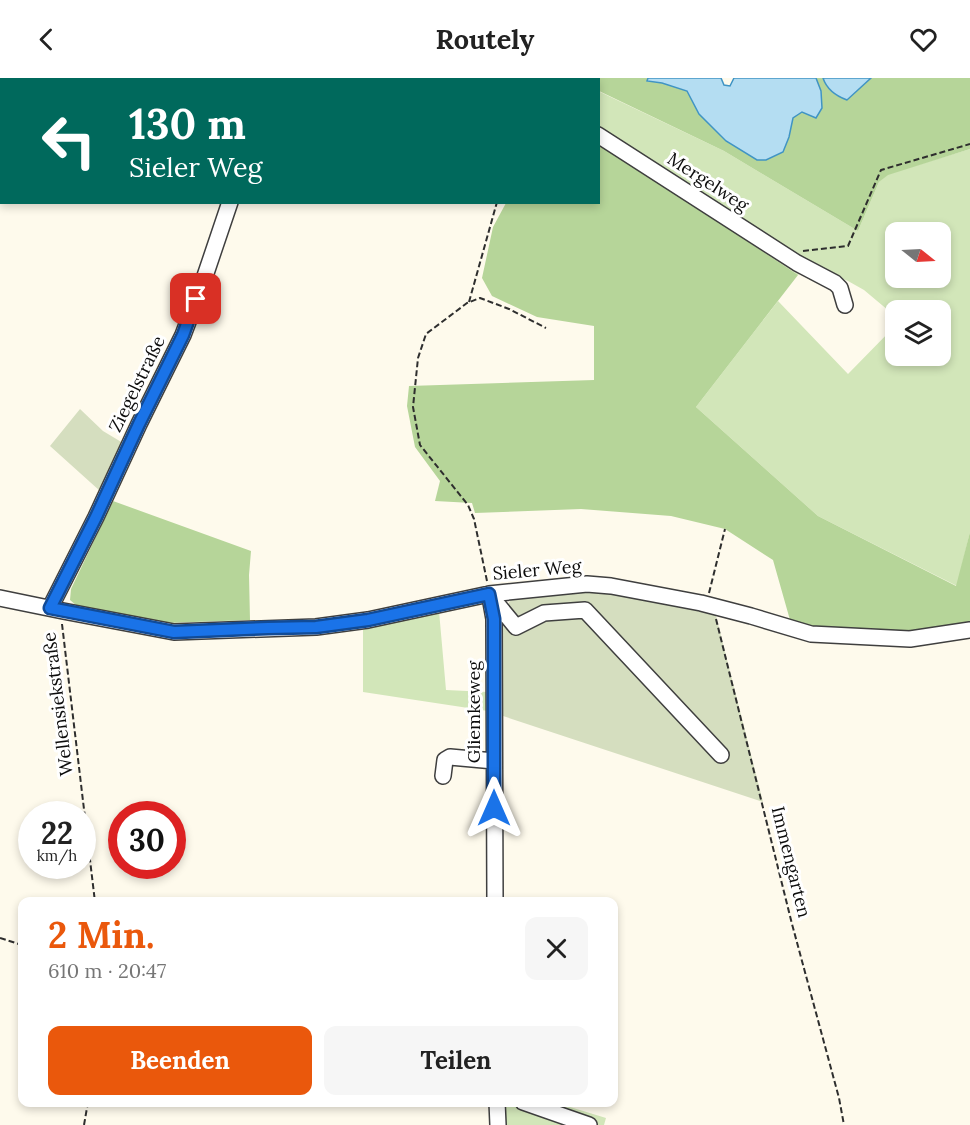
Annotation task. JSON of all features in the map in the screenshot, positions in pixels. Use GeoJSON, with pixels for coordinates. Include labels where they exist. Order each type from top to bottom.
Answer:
{"type":"FeatureCollection","features":[{"type":"Feature","properties":{"kind":"street","name":"Mergelweg"},"geometry":{"type":"LineString","coordinates":[[600,136],[797,263],[835,283],[840,288],[845,305]]}},
{"type":"Feature","properties":{"kind":"street","name":"Ziegelstraße"},"geometry":{"type":"LineString","coordinates":[[56,610],[96,517],[183,335],[229,204]]}},
{"type":"Feature","properties":{"kind":"street","name":"Sieler Weg"},"geometry":{"type":"LineString","coordinates":[[0,598],[174,632],[316,627],[368,620],[489,594],[587,584],[611,586],[710,605],[811,634],[910,639],[970,630]]}},
{"type":"Feature","properties":{"kind":"street"},"geometry":{"type":"LineString","coordinates":[[489,594],[516,627],[544,613],[585,610],[721,755]]}},
{"type":"Feature","properties":{"kind":"street","name":"Gliemkeweg"},"geometry":{"type":"LineString","coordinates":[[489,594],[494,619],[495,897]]}},
{"type":"Feature","properties":{"kind":"street"},"geometry":{"type":"LineString","coordinates":[[443,776],[445,760],[450,758],[494,761]]}},
{"type":"Feature","properties":{"kind":"street"},"geometry":{"type":"LineString","coordinates":[[497,1107],[498,1125]]}},
{"type":"Feature","properties":{"kind":"street"},"geometry":{"type":"LineString","coordinates":[[538,1107],[590,1125]]}},
{"type":"Feature","properties":{"kind":"path"},"geometry":{"type":"LineString","coordinates":[[783,253],[848,246],[881,170],[970,144]]}},
{"type":"Feature","properties":{"kind":"path"},"geometry":{"type":"LineString","coordinates":[[469,302],[496,204]]}},
{"type":"Feature","properties":{"kind":"path"},"geometry":{"type":"LineString","coordinates":[[489,594],[480,545],[468,505],[420,445],[413,407],[418,358],[426,334],[469,302],[480,298],[509,309],[546,328]]}},
{"type":"Feature","properties":{"kind":"path"},"geometry":{"type":"LineString","coordinates":[[710,605],[724,529]]}},
{"type":"Feature","properties":{"kind":"path","name":"Immengarten"},"geometry":{"type":"LineString","coordinates":[[710,605],[839,1098],[844,1125]]}},
{"type":"Feature","properties":{"kind":"path","name":"Wellensiekstraße"},"geometry":{"type":"LineString","coordinates":[[56,610],[61,627],[94,897]]}},
{"type":"Feature","properties":{"kind":"path"},"geometry":{"type":"LineString","coordinates":[[0,938],[18,944]]}},
{"type":"Feature","properties":{"kind":"path"},"geometry":{"type":"LineString","coordinates":[[84,1125],[87,1107]]}},
{"type":"Feature","properties":{"kind":"green space"},"geometry":{"type":"Polygon","coordinates":[[[600,78],[648,78],[648,81],[687,91],[699,114],[757,160],[766,160],[783,151],[789,137],[792,118],[821,91],[816,78],[823,78],[832,92],[847,100],[871,78],[970,78],[970,149],[888,175],[879,182],[858,231],[724,151],[600,91],[600,78]]]}},
{"type":"Feature","properties":{"kind":"green space"},"geometry":{"type":"Polygon","coordinates":[[[600,92],[724,151],[858,231],[879,182],[888,174],[970,149],[970,532],[957,586],[818,516],[696,407],[778,301],[848,374],[885,336],[885,366],[951,366],[951,300],[885,300],[885,308],[864,290],[848,281],[808,265],[798,275],[600,143],[600,92]]]}},
{"type":"Feature","properties":{"kind":"green space"},"geometry":{"type":"Polygon","coordinates":[[[600,143],[798,275],[696,407],[818,516],[956,586],[970,532],[970,625],[910,635],[811,627],[790,620],[773,560],[725,529],[671,516],[581,509],[475,513],[472,503],[435,501],[440,481],[415,447],[407,406],[409,386],[594,380],[594,326],[537,317],[492,296],[482,278],[493,227],[505,204],[600,204],[600,143]]]}},
{"type":"Feature","properties":{"kind":"green space"},"geometry":{"type":"Polygon","coordinates":[[[80,409],[103,431],[123,443],[100,491],[50,446],[80,409]]]}},
{"type":"Feature","properties":{"kind":"green space"},"geometry":{"type":"Polygon","coordinates":[[[113,501],[251,551],[250,620],[166,623],[77,606],[70,600],[71,589],[113,501]]]}},
{"type":"Feature","properties":{"kind":"green space"},"geometry":{"type":"Polygon","coordinates":[[[588,590],[715,612],[763,802],[500,715],[498,619],[512,598],[588,590]]]}},
{"type":"Feature","properties":{"kind":"green space"},"geometry":{"type":"Polygon","coordinates":[[[439,611],[446,690],[488,692],[488,711],[363,692],[363,630],[439,611]]]}},
{"type":"Feature","properties":{"kind":"green space"},"geometry":{"type":"Polygon","coordinates":[[[503,1107],[570,1107],[606,1118],[604,1125],[503,1125],[503,1107]]]}},
{"type":"Feature","properties":{"kind":"water"},"geometry":{"type":"Polygon","coordinates":[[[648,78],[721,78],[724,85],[730,86],[734,78],[816,78],[821,91],[822,108],[816,118],[802,112],[793,118],[783,152],[766,160],[757,160],[726,141],[699,114],[687,91],[647,81],[648,78]]]}},
{"type":"Feature","properties":{"kind":"water"},"geometry":{"type":"Polygon","coordinates":[[[823,78],[871,78],[847,100],[832,92],[823,78]]]}},
{"type":"Feature","properties":{"kind":"route"},"geometry":{"type":"LineString","coordinates":[[196,299],[183,335],[50,608],[174,632],[316,627],[368,620],[489,594],[494,619],[494,808]]}}]}
